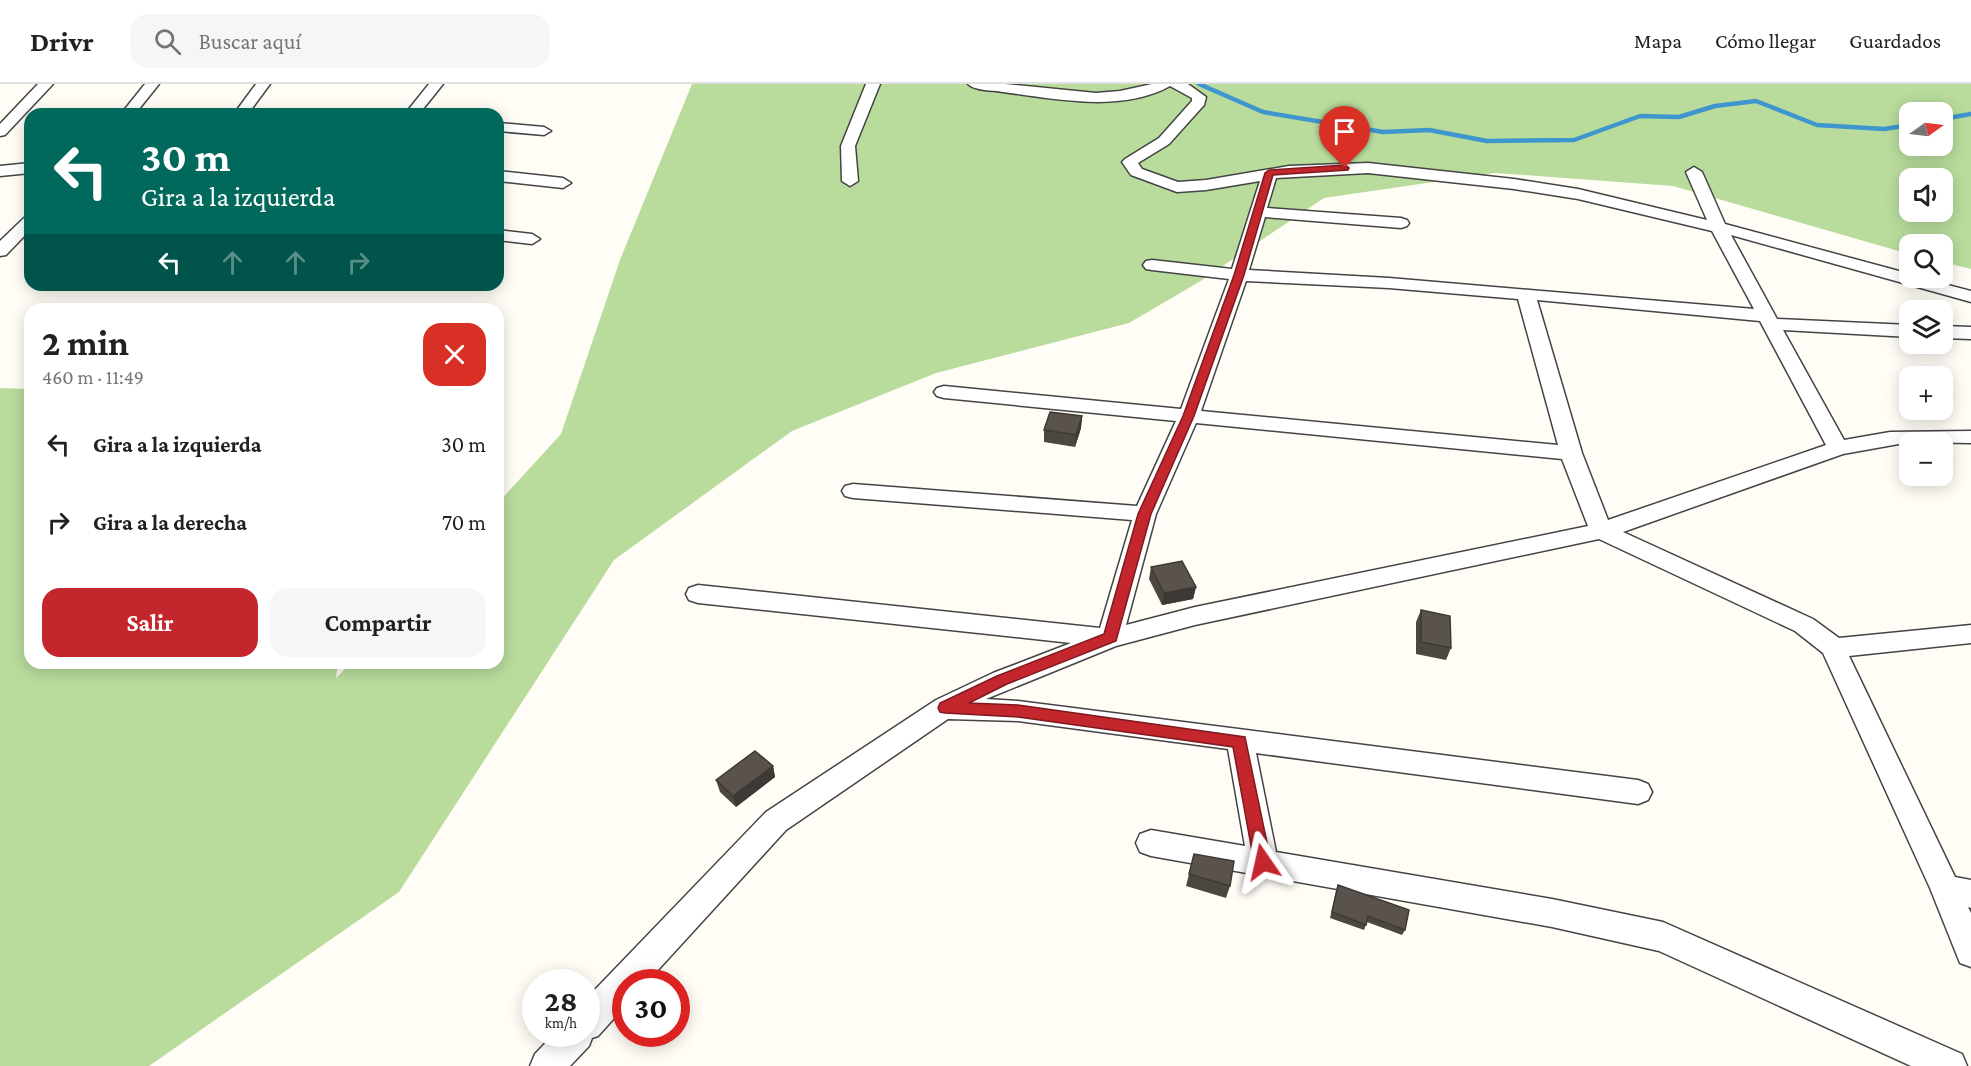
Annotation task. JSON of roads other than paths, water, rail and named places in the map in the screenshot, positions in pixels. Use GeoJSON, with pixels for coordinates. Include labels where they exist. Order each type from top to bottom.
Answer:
{"type":"FeatureCollection","features":[{"type":"Feature","properties":{"kind":"street"},"geometry":{"type":"LineString","coordinates":[[0,132],[46,84]]}},
{"type":"Feature","properties":{"kind":"street"},"geometry":{"type":"LineString","coordinates":[[133,108],[152,84]]}},
{"type":"Feature","properties":{"kind":"street"},"geometry":{"type":"LineString","coordinates":[[245,108],[263,84]]}},
{"type":"Feature","properties":{"kind":"street"},"geometry":{"type":"LineString","coordinates":[[417,108],[436,84]]}},
{"type":"Feature","properties":{"kind":"street"},"geometry":{"type":"LineString","coordinates":[[850,181],[848,146],[873,84]]}},
{"type":"Feature","properties":{"kind":"street"},"geometry":{"type":"LineString","coordinates":[[975,84],[1082,97],[1137,93],[1165,84]]}},
{"type":"Feature","properties":{"kind":"street"},"geometry":{"type":"LineString","coordinates":[[1176,84],[1194,92],[1199,97],[1199,102],[1164,141],[1130,162],[1136,172],[1177,187],[1206,185],[1269,173],[1368,168],[1435,173],[1578,194],[1812,250],[1966,294]]}},
{"type":"Feature","properties":{"kind":"street"},"geometry":{"type":"LineString","coordinates":[[504,127],[544,131]]}},
{"type":"Feature","properties":{"kind":"street"},"geometry":{"type":"LineString","coordinates":[[0,171],[24,169]]}},
{"type":"Feature","properties":{"kind":"street"},"geometry":{"type":"LineString","coordinates":[[1694,172],[1719,229],[1838,448]]}},
{"type":"Feature","properties":{"kind":"street"},"geometry":{"type":"LineString","coordinates":[[1110,638],[1145,514],[1189,416],[1239,275],[1269,173]]}},
{"type":"Feature","properties":{"kind":"street"},"geometry":{"type":"LineString","coordinates":[[504,177],[563,183]]}},
{"type":"Feature","properties":{"kind":"street"},"geometry":{"type":"LineString","coordinates":[[1258,212],[1401,223]]}},
{"type":"Feature","properties":{"kind":"street"},"geometry":{"type":"LineString","coordinates":[[0,251],[24,227]]}},
{"type":"Feature","properties":{"kind":"street"},"geometry":{"type":"LineString","coordinates":[[504,236],[532,239]]}},
{"type":"Feature","properties":{"kind":"street"},"geometry":{"type":"LineString","coordinates":[[1152,266],[1239,275],[1389,283],[1526,294],[1767,320],[1899,330]]}},
{"type":"Feature","properties":{"kind":"street"},"geometry":{"type":"LineString","coordinates":[[1526,294],[1571,453],[1601,531],[1804,625],[1833,648],[1958,891],[1971,952]]}},
{"type":"Feature","properties":{"kind":"street"},"geometry":{"type":"LineString","coordinates":[[1953,332],[1971,333]]}},
{"type":"Feature","properties":{"kind":"street"},"geometry":{"type":"LineString","coordinates":[[944,392],[1571,453]]}},
{"type":"Feature","properties":{"kind":"street"},"geometry":{"type":"LineString","coordinates":[[600,1009],[776,820],[945,708],[1002,680],[1110,638],[1206,614],[1601,531],[1838,448],[1890,438],[1971,437]]}},
{"type":"Feature","properties":{"kind":"street"},"geometry":{"type":"LineString","coordinates":[[853,491],[1145,514]]}},
{"type":"Feature","properties":{"kind":"street"},"geometry":{"type":"LineString","coordinates":[[698,594],[1110,638]]}},
{"type":"Feature","properties":{"kind":"street"},"geometry":{"type":"LineString","coordinates":[[1833,648],[1971,634]]}},
{"type":"Feature","properties":{"kind":"street"},"geometry":{"type":"LineString","coordinates":[[945,708],[1018,711],[1638,792]]}},
{"type":"Feature","properties":{"kind":"street"},"geometry":{"type":"LineString","coordinates":[[1240,741],[1263,862]]}},
{"type":"Feature","properties":{"kind":"street"},"geometry":{"type":"LineString","coordinates":[[1151,843],[1552,913],[1663,937],[1950,1066]]}},
{"type":"Feature","properties":{"kind":"street"},"geometry":{"type":"LineString","coordinates":[[547,1066],[565,1047]]}},
{"type":"Feature","properties":{"kind":"waterway"},"geometry":{"type":"LineString","coordinates":[[1199,84],[1263,112],[1383,132],[1429,130],[1487,141],[1574,140],[1640,116],[1679,117],[1715,106],[1756,101],[1817,125],[1884,129],[1899,127]]}},
{"type":"Feature","properties":{"kind":"waterway"},"geometry":{"type":"LineString","coordinates":[[1953,117],[1971,114]]}}]}
